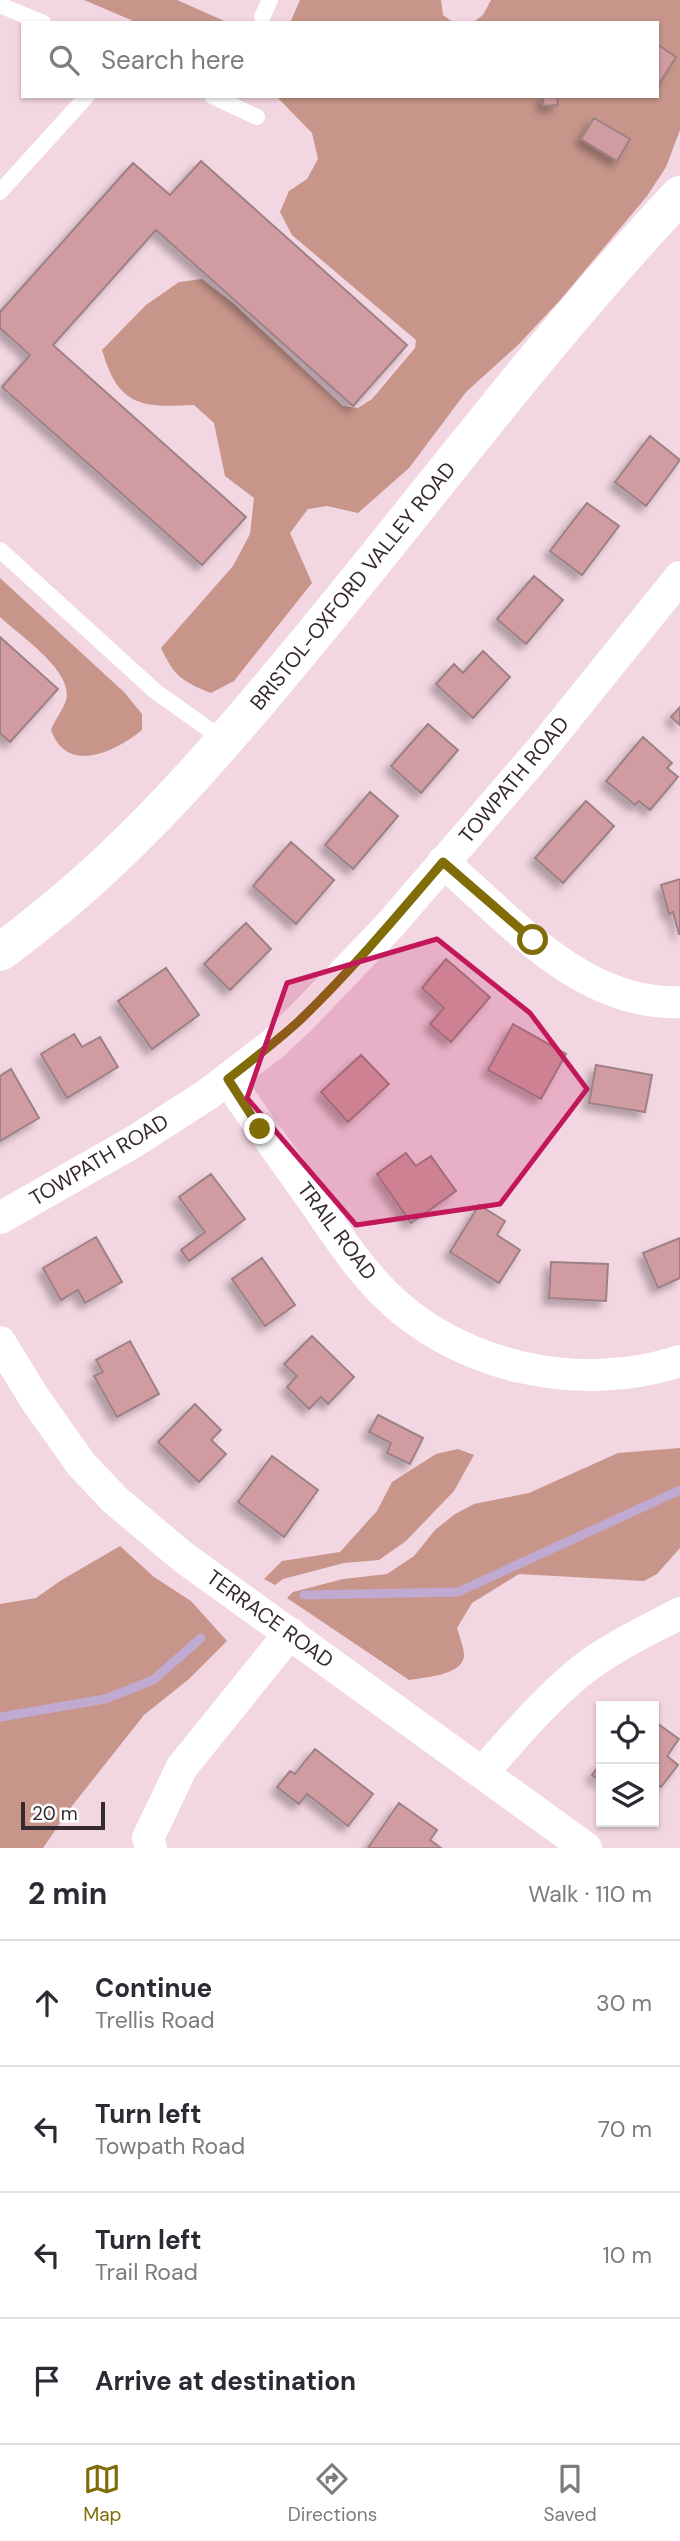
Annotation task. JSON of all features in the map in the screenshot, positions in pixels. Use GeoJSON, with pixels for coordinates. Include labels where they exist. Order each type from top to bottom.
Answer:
{"type":"FeatureCollection","features":[{"type":"Feature","properties":{"kind":"main road","name":"BRISTOL-OXFORD VALLEY ROAD"},"geometry":{"type":"LineString","coordinates":[[0,952],[79,889],[149,825],[226,741],[586,300],[680,195]]}},
{"type":"Feature","properties":{"kind":"street","name":"TOWPATH ROAD"},"geometry":{"type":"LineString","coordinates":[[0,1218],[135,1141],[228,1079],[300,1019],[390,925],[539,752],[680,577]]}},
{"type":"Feature","properties":{"kind":"street"},"geometry":{"type":"LineString","coordinates":[[443,862],[565,965],[607,990],[634,999],[680,1002]]}},
{"type":"Feature","properties":{"kind":"street","name":"TRAIL ROAD"},"geometry":{"type":"LineString","coordinates":[[228,1079],[260,1129],[358,1264],[385,1294],[405,1311],[448,1340],[507,1364],[567,1376],[617,1374],[660,1368],[680,1361]]}},
{"type":"Feature","properties":{"kind":"street","name":"TERRACE ROAD"},"geometry":{"type":"LineString","coordinates":[[0,1342],[35,1399],[81,1464],[115,1500],[183,1557],[586,1848]]}},
{"type":"Feature","properties":{"kind":"street"},"geometry":{"type":"LineString","coordinates":[[482,1772],[542,1706],[582,1670],[612,1649],[680,1613]]}},
{"type":"Feature","properties":{"kind":"street"},"geometry":{"type":"LineString","coordinates":[[151,1848],[148,1838],[182,1767],[290,1633]]}},
{"type":"Feature","properties":{"kind":"lane"},"geometry":{"type":"LineString","coordinates":[[262,17],[270,0]]}},
{"type":"Feature","properties":{"kind":"lane"},"geometry":{"type":"LineString","coordinates":[[0,5],[38,21]]}},
{"type":"Feature","properties":{"kind":"lane"},"geometry":{"type":"LineString","coordinates":[[0,192],[85,98]]}},
{"type":"Feature","properties":{"kind":"lane"},"geometry":{"type":"LineString","coordinates":[[216,98],[257,117]]}},
{"type":"Feature","properties":{"kind":"lane"},"geometry":{"type":"LineString","coordinates":[[0,550],[155,691],[226,741]]}},
{"type":"Feature","properties":{"kind":"highlighted area"},"geometry":{"type":"Polygon","coordinates":[[[437,939],[530,1013],[587,1089],[500,1204],[356,1225],[247,1098],[287,983],[437,939]]]}},
{"type":"Feature","properties":{"kind":"shaded area"},"geometry":{"type":"Polygon","coordinates":[[[84,0],[177,0],[224,21],[133,21],[84,0]]]}},
{"type":"Feature","properties":{"kind":"shaded area"},"geometry":{"type":"Polygon","coordinates":[[[300,0],[441,0],[443,15],[451,21],[291,21],[300,0]]]}},
{"type":"Feature","properties":{"kind":"shaded area"},"geometry":{"type":"Polygon","coordinates":[[[491,0],[680,0],[680,130],[666,167],[647,196],[561,299],[519,344],[466,392],[409,468],[358,513],[327,506],[308,509],[290,533],[312,583],[234,681],[211,693],[201,689],[175,672],[161,648],[233,566],[250,534],[254,498],[225,476],[214,423],[194,405],[160,406],[134,400],[116,383],[102,350],[146,305],[179,282],[202,279],[233,303],[343,406],[358,408],[372,399],[415,348],[416,340],[292,235],[280,212],[289,191],[307,179],[318,159],[312,133],[278,98],[659,98],[659,21],[475,21],[483,15],[491,0]]]}},
{"type":"Feature","properties":{"kind":"shaded area"},"geometry":{"type":"Polygon","coordinates":[[[0,578],[124,692],[142,714],[142,730],[119,746],[92,755],[80,756],[68,752],[58,744],[51,730],[66,700],[62,677],[43,654],[0,617],[0,578]]]}},
{"type":"Feature","properties":{"kind":"shaded area"},"geometry":{"type":"Polygon","coordinates":[[[680,1448],[680,1548],[657,1574],[644,1581],[519,1574],[472,1603],[457,1628],[464,1656],[462,1663],[450,1672],[409,1680],[287,1598],[293,1592],[343,1579],[387,1574],[414,1556],[435,1530],[455,1514],[474,1504],[529,1493],[618,1453],[680,1448]]]}},
{"type":"Feature","properties":{"kind":"shaded area"},"geometry":{"type":"Polygon","coordinates":[[[458,1449],[474,1455],[454,1491],[406,1541],[379,1560],[344,1563],[283,1579],[275,1585],[264,1579],[282,1561],[340,1552],[377,1511],[392,1482],[436,1454],[458,1449]]]}},
{"type":"Feature","properties":{"kind":"shaded area"},"geometry":{"type":"Polygon","coordinates":[[[120,1546],[154,1577],[191,1601],[227,1641],[189,1679],[144,1715],[72,1806],[43,1848],[0,1848],[0,1604],[36,1598],[120,1546]]]}},
{"type":"Feature","properties":{"kind":"building"},"geometry":{"type":"Polygon","coordinates":[[[659,45],[676,57],[659,84],[659,45]]]}},
{"type":"Feature","properties":{"kind":"building"},"geometry":{"type":"Polygon","coordinates":[[[542,98],[557,98],[558,105],[544,106],[542,98]]]}},
{"type":"Feature","properties":{"kind":"building"},"geometry":{"type":"Polygon","coordinates":[[[594,118],[630,139],[617,161],[581,139],[594,118]]]}},
{"type":"Feature","properties":{"kind":"building"},"geometry":{"type":"Polygon","coordinates":[[[201,161],[407,345],[353,406],[156,230],[53,345],[246,517],[202,565],[2,387],[30,355],[0,328],[0,312],[133,163],[170,195],[201,161]]]}},
{"type":"Feature","properties":{"kind":"building"},"geometry":{"type":"Polygon","coordinates":[[[650,436],[680,460],[646,506],[615,482],[650,436]]]}},
{"type":"Feature","properties":{"kind":"building"},"geometry":{"type":"Polygon","coordinates":[[[587,503],[619,526],[582,575],[550,551],[587,503]]]}},
{"type":"Feature","properties":{"kind":"building"},"geometry":{"type":"Polygon","coordinates":[[[534,576],[563,600],[526,644],[497,619],[534,576]]]}},
{"type":"Feature","properties":{"kind":"building"},"geometry":{"type":"Polygon","coordinates":[[[0,637],[58,689],[10,742],[0,733],[0,637]]]}},
{"type":"Feature","properties":{"kind":"building"},"geometry":{"type":"Polygon","coordinates":[[[483,651],[510,677],[473,718],[436,684],[454,664],[463,673],[483,651]]]}},
{"type":"Feature","properties":{"kind":"building"},"geometry":{"type":"Polygon","coordinates":[[[680,707],[680,725],[671,717],[680,707]]]}},
{"type":"Feature","properties":{"kind":"building"},"geometry":{"type":"Polygon","coordinates":[[[428,724],[458,750],[421,793],[391,766],[428,724]]]}},
{"type":"Feature","properties":{"kind":"building"},"geometry":{"type":"Polygon","coordinates":[[[643,737],[672,763],[667,768],[678,777],[650,810],[639,801],[635,805],[606,781],[643,737]]]}},
{"type":"Feature","properties":{"kind":"building"},"geometry":{"type":"Polygon","coordinates":[[[370,792],[398,816],[353,869],[325,845],[370,792]]]}},
{"type":"Feature","properties":{"kind":"building"},"geometry":{"type":"Polygon","coordinates":[[[586,801],[614,826],[563,883],[535,858],[586,801]]]}},
{"type":"Feature","properties":{"kind":"building"},"geometry":{"type":"Polygon","coordinates":[[[291,842],[334,880],[296,924],[253,886],[291,842]]]}},
{"type":"Feature","properties":{"kind":"building"},"geometry":{"type":"Polygon","coordinates":[[[680,879],[679,934],[673,912],[669,914],[661,885],[680,879]]]}},
{"type":"Feature","properties":{"kind":"building"},"geometry":{"type":"Polygon","coordinates":[[[246,923],[271,949],[230,990],[204,964],[246,923]]]}},
{"type":"Feature","properties":{"kind":"building"},"geometry":{"type":"Polygon","coordinates":[[[446,959],[490,997],[451,1042],[430,1024],[444,1008],[422,988],[446,959]]]}},
{"type":"Feature","properties":{"kind":"building"},"geometry":{"type":"Polygon","coordinates":[[[166,968],[199,1015],[152,1049],[118,1001],[166,968]]]}},
{"type":"Feature","properties":{"kind":"building"},"geometry":{"type":"Polygon","coordinates":[[[513,1024],[566,1054],[541,1099],[488,1070],[513,1024]]]}},
{"type":"Feature","properties":{"kind":"building"},"geometry":{"type":"Polygon","coordinates":[[[74,1034],[82,1047],[100,1037],[118,1067],[67,1098],[41,1054],[74,1034]]]}},
{"type":"Feature","properties":{"kind":"building"},"geometry":{"type":"Polygon","coordinates":[[[361,1055],[389,1084],[348,1122],[321,1092],[361,1055]]]}},
{"type":"Feature","properties":{"kind":"building"},"geometry":{"type":"Polygon","coordinates":[[[596,1065],[652,1075],[645,1112],[589,1103],[596,1065]]]}},
{"type":"Feature","properties":{"kind":"building"},"geometry":{"type":"Polygon","coordinates":[[[11,1069],[39,1118],[0,1141],[0,1076],[11,1069]]]}},
{"type":"Feature","properties":{"kind":"building"},"geometry":{"type":"Polygon","coordinates":[[[406,1153],[416,1166],[431,1156],[456,1191],[411,1223],[377,1174],[406,1153]]]}},
{"type":"Feature","properties":{"kind":"building"},"geometry":{"type":"Polygon","coordinates":[[[211,1174],[245,1219],[189,1261],[181,1250],[205,1232],[179,1197],[211,1174]]]}},
{"type":"Feature","properties":{"kind":"building"},"geometry":{"type":"Polygon","coordinates":[[[479,1205],[505,1221],[497,1235],[520,1250],[499,1283],[450,1252],[479,1205]]]}},
{"type":"Feature","properties":{"kind":"building"},"geometry":{"type":"Polygon","coordinates":[[[96,1237],[122,1282],[85,1303],[78,1290],[61,1300],[43,1268],[96,1237]]]}},
{"type":"Feature","properties":{"kind":"building"},"geometry":{"type":"Polygon","coordinates":[[[680,1238],[680,1278],[658,1288],[643,1253],[680,1238]]]}},
{"type":"Feature","properties":{"kind":"building"},"geometry":{"type":"Polygon","coordinates":[[[262,1258],[295,1305],[265,1326],[232,1279],[262,1258]]]}},
{"type":"Feature","properties":{"kind":"building"},"geometry":{"type":"Polygon","coordinates":[[[551,1262],[608,1264],[606,1301],[549,1298],[551,1262]]]}},
{"type":"Feature","properties":{"kind":"building"},"geometry":{"type":"Polygon","coordinates":[[[312,1336],[354,1377],[328,1404],[321,1397],[309,1409],[287,1387],[297,1376],[284,1364],[312,1336]]]}},
{"type":"Feature","properties":{"kind":"building"},"geometry":{"type":"Polygon","coordinates":[[[130,1341],[159,1394],[117,1417],[94,1376],[103,1372],[96,1360],[130,1341]]]}},
{"type":"Feature","properties":{"kind":"building"},"geometry":{"type":"Polygon","coordinates":[[[195,1404],[221,1430],[211,1440],[226,1454],[199,1482],[158,1442],[195,1404]]]}},
{"type":"Feature","properties":{"kind":"building"},"geometry":{"type":"Polygon","coordinates":[[[378,1415],[423,1438],[410,1464],[387,1453],[391,1443],[369,1432],[378,1415]]]}},
{"type":"Feature","properties":{"kind":"building"},"geometry":{"type":"Polygon","coordinates":[[[272,1456],[318,1490],[284,1537],[238,1502],[272,1456]]]}},
{"type":"Feature","properties":{"kind":"building"},"geometry":{"type":"Polygon","coordinates":[[[659,1725],[679,1739],[667,1756],[678,1765],[661,1787],[659,1725]]]}},
{"type":"Feature","properties":{"kind":"building"},"geometry":{"type":"Polygon","coordinates":[[[315,1749],[373,1794],[348,1826],[307,1794],[299,1804],[277,1787],[290,1771],[295,1774],[315,1749]]]}},
{"type":"Feature","properties":{"kind":"building"},"geometry":{"type":"Polygon","coordinates":[[[399,1803],[437,1830],[430,1840],[441,1848],[368,1848],[399,1803]]]}},
{"type":"Feature","properties":{"kind":"waterway"},"geometry":{"type":"LineString","coordinates":[[304,1595],[458,1592],[680,1490]]}},
{"type":"Feature","properties":{"kind":"waterway"},"geometry":{"type":"LineString","coordinates":[[0,1717],[105,1699],[153,1680],[201,1638]]}},
{"type":"Feature","properties":{"kind":"route"},"geometry":{"type":"LineString","coordinates":[[260,1129],[228,1079],[300,1019],[390,925],[443,862],[533,940]]}}]}
